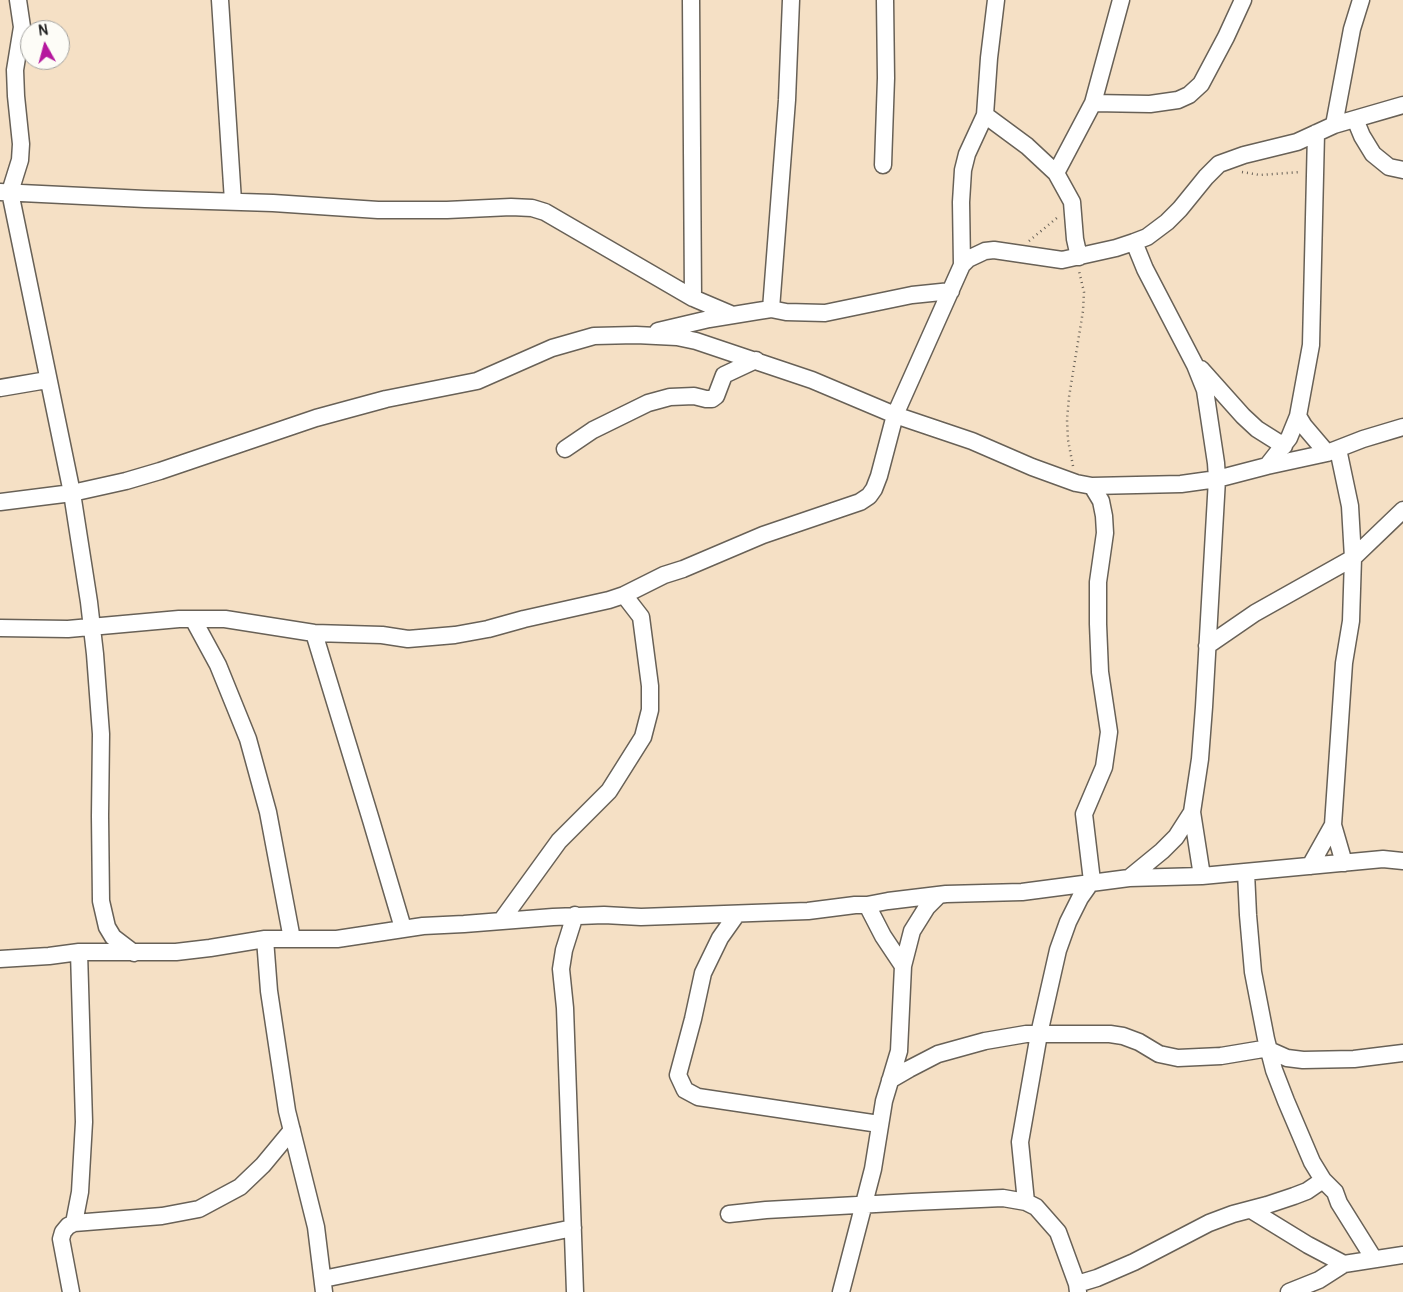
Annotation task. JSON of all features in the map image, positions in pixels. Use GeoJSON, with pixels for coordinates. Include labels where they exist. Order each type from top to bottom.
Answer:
{"type":"FeatureCollection","features":[{"type":"Feature","properties":{"kind":"street"},"geometry":{"type":"LineString","coordinates":[[18,0],[22,27],[15,70],[15,87],[21,144],[20,160],[5,192],[72,493],[90,602],[101,734],[101,901],[107,927],[113,938],[134,953]]}},
{"type":"Feature","properties":{"kind":"street"},"geometry":{"type":"LineString","coordinates":[[220,0],[233,201]]}},
{"type":"Feature","properties":{"kind":"street"},"geometry":{"type":"LineString","coordinates":[[691,0],[693,298]]}},
{"type":"Feature","properties":{"kind":"street"},"geometry":{"type":"LineString","coordinates":[[771,309],[791,0]]}},
{"type":"Feature","properties":{"kind":"street"},"geometry":{"type":"LineString","coordinates":[[883,165],[886,78],[885,0]]}},
{"type":"Feature","properties":{"kind":"street"},"geometry":{"type":"LineString","coordinates":[[0,628],[53,629],[156,620],[225,619],[314,633],[382,635],[408,639],[433,638],[488,629],[609,600],[624,595],[664,575],[683,569],[763,535],[860,502],[869,496],[874,489],[895,415],[962,265],[960,230],[963,170],[967,154],[985,115],[996,0]]}},
{"type":"Feature","properties":{"kind":"street"},"geometry":{"type":"LineString","coordinates":[[1056,174],[1093,103],[1121,0]]}},
{"type":"Feature","properties":{"kind":"street"},"geometry":{"type":"LineString","coordinates":[[1093,103],[1150,104],[1178,100],[1189,95],[1201,84],[1209,71],[1243,0]]}},
{"type":"Feature","properties":{"kind":"street"},"geometry":{"type":"LineString","coordinates":[[1334,125],[1352,29],[1361,0]]}},
{"type":"Feature","properties":{"kind":"street"},"geometry":{"type":"LineString","coordinates":[[962,265],[976,254],[985,251],[994,250],[1062,260],[1079,258],[1134,242],[1147,237],[1167,222],[1219,164],[1297,142],[1334,125],[1403,105]]}},
{"type":"Feature","properties":{"kind":"street"},"geometry":{"type":"LineString","coordinates":[[985,115],[1027,146],[1056,174],[1072,202],[1075,240],[1079,258]]}},
{"type":"Feature","properties":{"kind":"street"},"geometry":{"type":"LineString","coordinates":[[1355,119],[1362,136],[1373,154],[1389,167],[1403,170]]}},
{"type":"Feature","properties":{"kind":"street"},"geometry":{"type":"LineString","coordinates":[[1267,466],[1289,438],[1298,416],[1311,345],[1316,132]]}},
{"type":"Feature","properties":{"kind":"street"},"geometry":{"type":"LineString","coordinates":[[5,192],[233,201],[378,210],[532,208],[545,212],[693,298],[733,315]]}},
{"type":"Feature","properties":{"kind":"street"},"geometry":{"type":"LineString","coordinates":[[1134,242],[1145,269],[1196,364],[1205,390],[1217,479],[1200,759],[1192,812],[1202,876]]}},
{"type":"Feature","properties":{"kind":"street"},"geometry":{"type":"LineString","coordinates":[[636,335],[771,309],[786,312],[825,313],[906,296],[951,291]]}},
{"type":"Feature","properties":{"kind":"street"},"geometry":{"type":"LineString","coordinates":[[0,502],[72,493],[160,471],[316,418],[415,393],[477,381],[552,348],[594,336],[636,335],[696,340],[812,380],[895,415],[972,441],[1032,467],[1084,484],[1181,484],[1217,479],[1332,451],[1403,427]]}},
{"type":"Feature","properties":{"kind":"street"},"geometry":{"type":"LineString","coordinates":[[565,449],[593,430],[648,403],[670,397],[694,396],[712,399],[716,396],[724,375],[756,360]]}},
{"type":"Feature","properties":{"kind":"street"},"geometry":{"type":"LineString","coordinates":[[1196,364],[1243,416],[1284,446]]}},
{"type":"Feature","properties":{"kind":"street"},"geometry":{"type":"LineString","coordinates":[[0,388],[47,380]]}},
{"type":"Feature","properties":{"kind":"street"},"geometry":{"type":"LineString","coordinates":[[1298,416],[1304,426],[1332,451],[1350,506],[1353,558],[1350,621],[1344,663],[1333,825],[1344,863]]}},
{"type":"Feature","properties":{"kind":"street"},"geometry":{"type":"LineString","coordinates":[[1026,1202],[1020,1142],[1039,1034],[1058,950],[1080,898],[1092,881],[1084,814],[1104,767],[1109,732],[1100,672],[1098,624],[1098,582],[1105,533],[1104,516],[1101,501],[1084,484]]}},
{"type":"Feature","properties":{"kind":"street"},"geometry":{"type":"LineString","coordinates":[[1207,646],[1255,613],[1353,558],[1402,513]]}},
{"type":"Feature","properties":{"kind":"street"},"geometry":{"type":"LineString","coordinates":[[501,921],[559,842],[608,791],[643,737],[650,710],[650,686],[641,617],[624,595]]}},
{"type":"Feature","properties":{"kind":"street"},"geometry":{"type":"LineString","coordinates":[[193,619],[218,665],[248,739],[268,812],[292,939]]}},
{"type":"Feature","properties":{"kind":"street"},"geometry":{"type":"LineString","coordinates":[[314,633],[372,820],[402,928]]}},
{"type":"Feature","properties":{"kind":"street"},"geometry":{"type":"LineString","coordinates":[[1129,878],[1176,837],[1192,812]]}},
{"type":"Feature","properties":{"kind":"street"},"geometry":{"type":"LineString","coordinates":[[1310,866],[1333,825]]}},
{"type":"Feature","properties":{"kind":"street"},"geometry":{"type":"LineString","coordinates":[[0,959],[79,952],[134,953],[193,950],[265,939],[337,939],[402,928],[576,915],[641,917],[808,911],[855,905],[867,906],[888,901],[939,895],[1022,892],[1092,881],[1202,876],[1382,859],[1403,861]]}},
{"type":"Feature","properties":{"kind":"street"},"geometry":{"type":"LineString","coordinates":[[1246,872],[1253,972],[1274,1070],[1312,1162],[1322,1180],[1335,1192],[1339,1203],[1374,1259]]}},
{"type":"Feature","properties":{"kind":"street"},"geometry":{"type":"LineString","coordinates":[[841,1292],[873,1169],[879,1124],[899,1051],[903,966],[912,931],[927,907],[939,895]]}},
{"type":"Feature","properties":{"kind":"street"},"geometry":{"type":"LineString","coordinates":[[867,906],[883,936],[903,966]]}},
{"type":"Feature","properties":{"kind":"street"},"geometry":{"type":"LineString","coordinates":[[737,914],[720,938],[703,973],[678,1075],[685,1090],[698,1097],[879,1124]]}},
{"type":"Feature","properties":{"kind":"street"},"geometry":{"type":"LineString","coordinates":[[575,1292],[565,1008],[561,969],[564,950],[576,915]]}},
{"type":"Feature","properties":{"kind":"street"},"geometry":{"type":"LineString","coordinates":[[265,939],[269,990],[287,1111],[316,1227],[323,1286],[573,1228]]}},
{"type":"Feature","properties":{"kind":"street"},"geometry":{"type":"LineString","coordinates":[[74,1223],[80,1192],[84,1122],[79,952]]}},
{"type":"Feature","properties":{"kind":"street"},"geometry":{"type":"LineString","coordinates":[[890,1080],[908,1068],[938,1054],[1016,1034],[1092,1033],[1116,1035],[1139,1042],[1159,1054],[1178,1058],[1220,1056],[1253,1050],[1269,1050],[1287,1058],[1303,1060],[1354,1058],[1403,1052]]}},
{"type":"Feature","properties":{"kind":"street"},"geometry":{"type":"LineString","coordinates":[[71,1292],[61,1239],[63,1232],[68,1226],[74,1223],[162,1216],[199,1209],[240,1187],[263,1165],[292,1130]]}},
{"type":"Feature","properties":{"kind":"street"},"geometry":{"type":"LineString","coordinates":[[729,1214],[766,1210],[1003,1198],[1026,1202],[1036,1207],[1058,1232],[1077,1288],[1134,1262],[1209,1223],[1307,1190],[1322,1180]]}},
{"type":"Feature","properties":{"kind":"street"},"geometry":{"type":"LineString","coordinates":[[1251,1210],[1308,1245],[1344,1264]]}},
{"type":"Feature","properties":{"kind":"street"},"geometry":{"type":"LineString","coordinates":[[1289,1292],[1319,1280],[1344,1264],[1403,1255]]}},
{"type":"Feature","properties":{"kind":"path"},"geometry":{"type":"LineString","coordinates":[[1219,164],[1242,173],[1260,175],[1316,171]]}},
{"type":"Feature","properties":{"kind":"path"},"geometry":{"type":"LineString","coordinates":[[1015,253],[1051,224],[1072,202]]}},
{"type":"Feature","properties":{"kind":"path"},"geometry":{"type":"LineString","coordinates":[[1079,258],[1079,273],[1084,292],[1084,311],[1067,420],[1068,440],[1084,484]]}}]}
